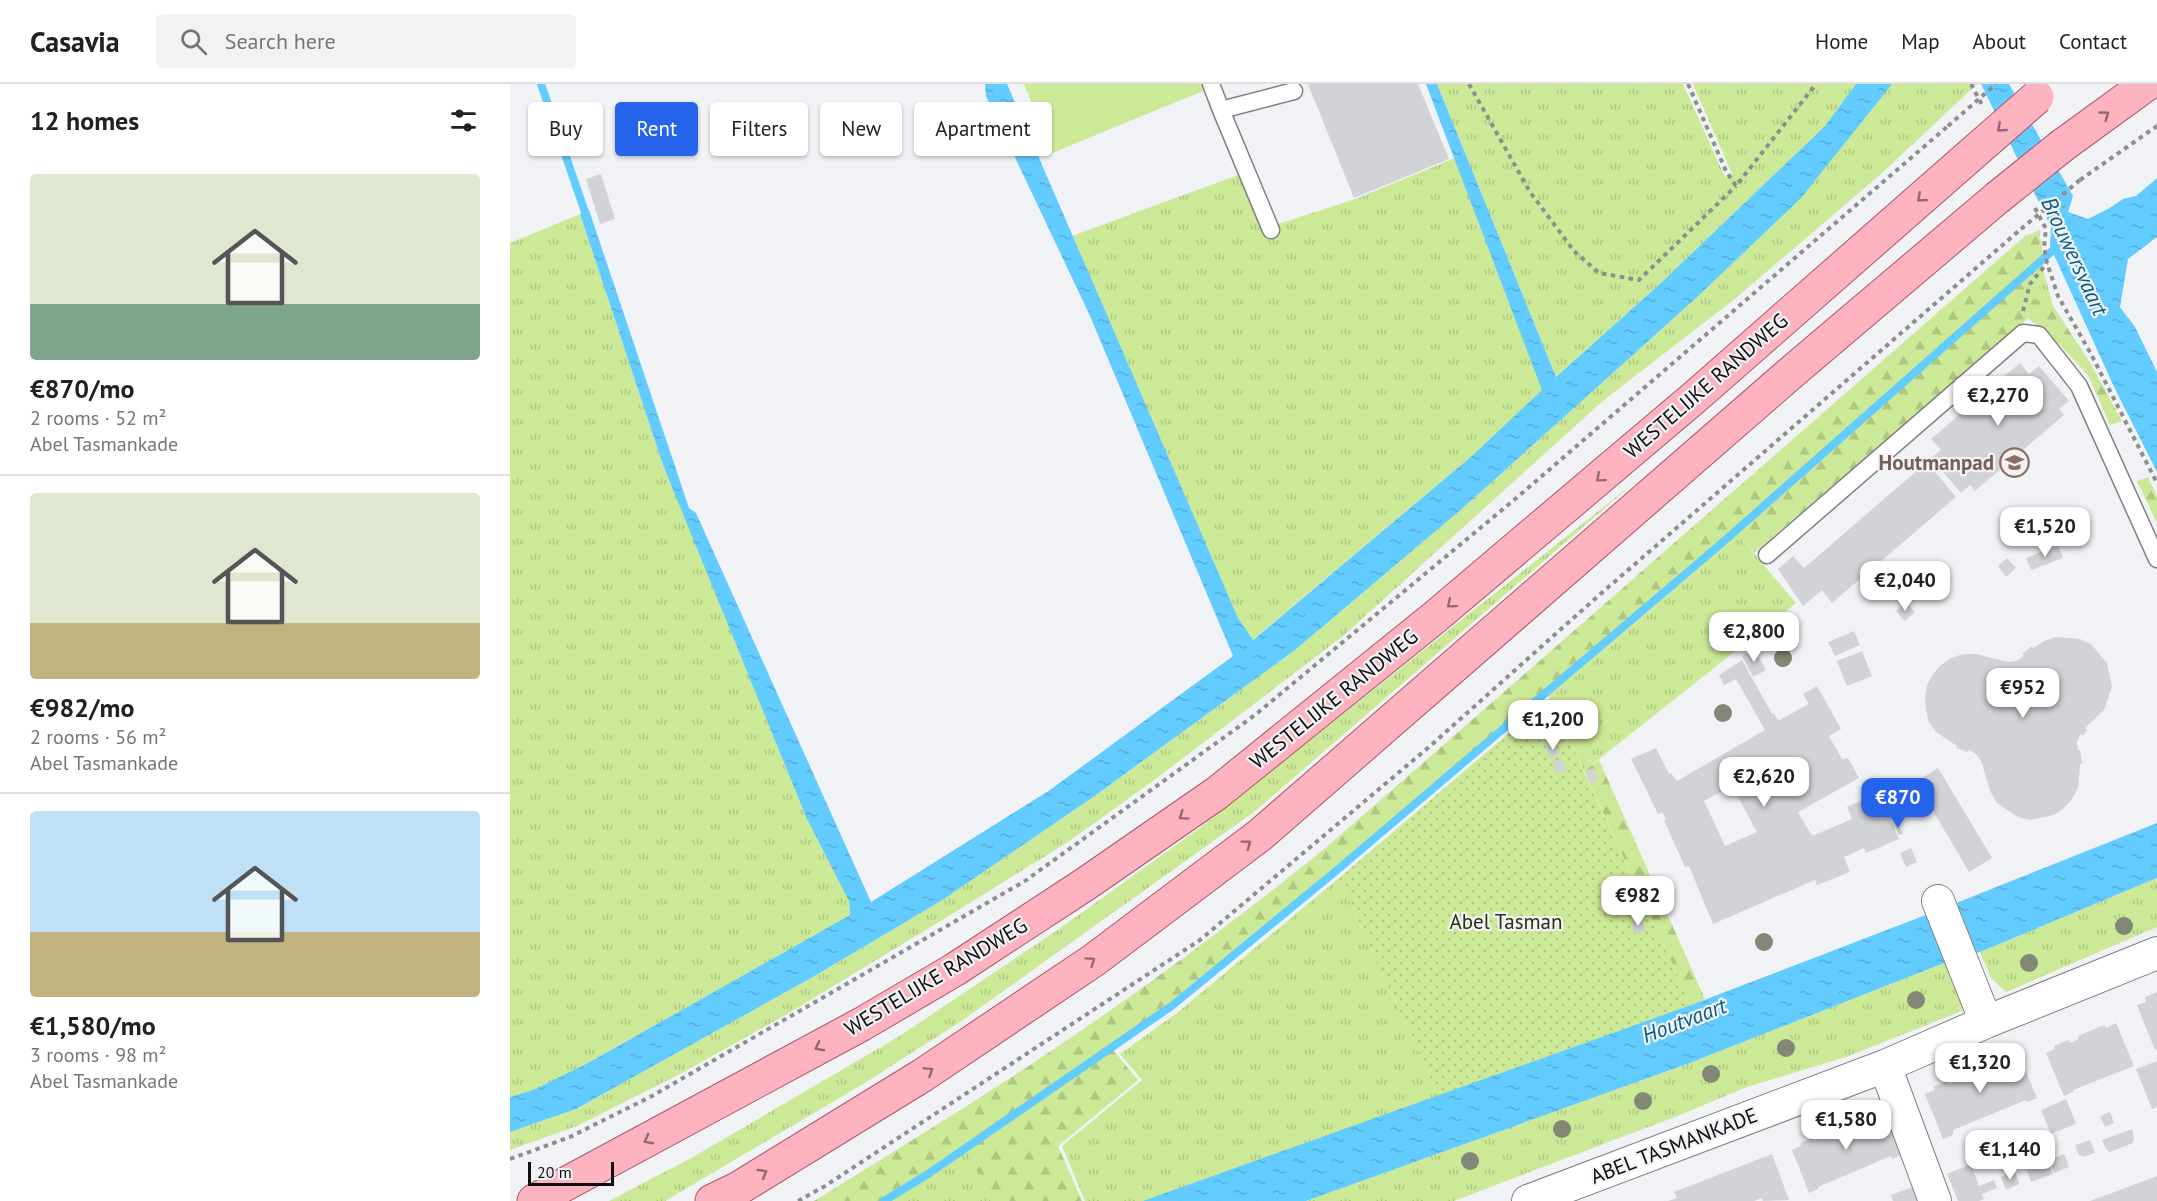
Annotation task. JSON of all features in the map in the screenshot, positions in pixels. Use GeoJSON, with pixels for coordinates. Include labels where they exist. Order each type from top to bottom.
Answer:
{"type":"FeatureCollection","features":[{"type":"Feature","properties":{"kind":"main road"},"geometry":{"type":"LineString","coordinates":[[712,1201],[739,1188],[923,1075],[1094,960],[1260,835],[1793,370],[1997,198],[2063,145],[2147,84]]}},
{"type":"Feature","properties":{"kind":"main road","name":"WESTELIJKE RANDWEG"},"geometry":{"type":"LineString","coordinates":[[534,1201],[862,1024],[954,970],[1084,885],[1217,793],[1462,595],[1696,396],[2046,91]]}},
{"type":"Feature","properties":{"kind":"street"},"geometry":{"type":"LineString","coordinates":[[1938,901],[1986,1022]]}},
{"type":"Feature","properties":{"kind":"street","name":"ABEL TASMANKADE"},"geometry":{"type":"LineString","coordinates":[[1528,1201],[1885,1066],[1986,1022],[2157,953]]}},
{"type":"Feature","properties":{"kind":"street"},"geometry":{"type":"LineString","coordinates":[[1885,1066],[1935,1201]]}},
{"type":"Feature","properties":{"kind":"lane"},"geometry":{"type":"LineString","coordinates":[[1211,84],[1272,230]]}},
{"type":"Feature","properties":{"kind":"lane"},"geometry":{"type":"LineString","coordinates":[[1221,110],[1294,91]]}},
{"type":"Feature","properties":{"kind":"lane"},"geometry":{"type":"LineString","coordinates":[[1767,555],[2023,333],[2039,335],[2079,386],[2157,559]]}},
{"type":"Feature","properties":{"kind":"path"},"geometry":{"type":"LineString","coordinates":[[1469,84],[1530,192],[1574,251],[1599,273],[1639,280],[1736,186],[1816,84]]}},
{"type":"Feature","properties":{"kind":"path"},"geometry":{"type":"LineString","coordinates":[[1688,84],[1726,171],[1736,186]]}},
{"type":"Feature","properties":{"kind":"path"},"geometry":{"type":"LineString","coordinates":[[510,1159],[570,1137],[652,1096],[1034,874],[1255,715],[1514,500],[1996,84]]}},
{"type":"Feature","properties":{"kind":"path"},"geometry":{"type":"LineString","coordinates":[[2021,229],[2080,180],[2157,126]]}},
{"type":"Feature","properties":{"kind":"path"},"geometry":{"type":"LineString","coordinates":[[2046,229],[2044,247],[2058,296],[2091,354],[2157,483]]}},
{"type":"Feature","properties":{"kind":"path"},"geometry":{"type":"LineString","coordinates":[[2023,333],[2023,313],[2030,284],[2047,263]]}},
{"type":"Feature","properties":{"kind":"green space"},"geometry":{"type":"Polygon","coordinates":[[[1024,84],[1201,84],[1203,91],[1052,153],[1052,102],[1031,102],[1024,84]]]}},
{"type":"Feature","properties":{"kind":"green space"},"geometry":{"type":"Polygon","coordinates":[[[1437,84],[1683,84],[1725,177],[1732,174],[1693,84],[1856,84],[1825,126],[1662,282],[1556,377],[1437,84]]]}},
{"type":"Feature","properties":{"kind":"green space"},"geometry":{"type":"Polygon","coordinates":[[[1892,84],[1977,84],[1881,174],[1736,298],[1604,400],[1343,636],[1161,775],[1068,842],[952,914],[789,1013],[682,1073],[577,1126],[510,1150],[510,1132],[576,1109],[811,978],[941,901],[1096,795],[1295,650],[1464,507],[1695,299],[1892,84]]]}},
{"type":"Feature","properties":{"kind":"green space"},"geometry":{"type":"Polygon","coordinates":[[[1455,158],[1543,390],[1473,455],[1252,640],[1238,618],[1072,236],[1238,175],[1263,229],[1358,198],[1455,158]]]}},
{"type":"Feature","properties":{"kind":"green space"},"geometry":{"type":"Polygon","coordinates":[[[580,214],[663,465],[849,901],[850,915],[588,1063],[533,1090],[510,1097],[510,243],[580,214]]]}},
{"type":"Feature","properties":{"kind":"green space"},"geometry":{"type":"Polygon","coordinates":[[[2040,230],[2030,297],[2053,306],[2091,364],[2122,421],[2110,425],[2088,375],[2058,343],[2028,318],[1754,553],[1739,536],[1550,698],[1543,691],[1345,861],[1113,1050],[1138,1080],[1058,1146],[1082,1201],[991,1201],[966,1149],[883,1201],[814,1201],[971,1103],[1097,1020],[1198,947],[1297,871],[2025,236],[2040,230]]]}},
{"type":"Feature","properties":{"kind":"green space"},"geometry":{"type":"Polygon","coordinates":[[[2041,238],[2044,273],[2053,306],[2030,297],[2030,281],[2041,238]]]}},
{"type":"Feature","properties":{"kind":"green space"},"geometry":{"type":"Polygon","coordinates":[[[2148,477],[2157,496],[2157,523],[2137,481],[2148,477]]]}},
{"type":"Feature","properties":{"kind":"green space"},"geometry":{"type":"Polygon","coordinates":[[[1635,482],[1254,812],[963,1020],[863,1084],[665,1201],[609,1201],[693,1157],[898,1037],[1059,929],[1197,830],[1635,482]]]}},
{"type":"Feature","properties":{"kind":"green space"},"geometry":{"type":"Polygon","coordinates":[[[1739,536],[1796,603],[1584,771],[1550,698],[1739,536]]]}},
{"type":"Feature","properties":{"kind":"green space","name":"Abel Tasman"},"geometry":{"type":"Polygon","coordinates":[[[1550,698],[1691,1005],[1438,1096],[1339,878],[1550,698]]]}},
{"type":"Feature","properties":{"kind":"green space"},"geometry":{"type":"Polygon","coordinates":[[[1599,760],[1705,999],[1691,1005],[1584,771],[1599,760]]]}},
{"type":"Feature","properties":{"kind":"green space"},"geometry":{"type":"Polygon","coordinates":[[[1339,878],[1438,1096],[1148,1201],[1085,1201],[1062,1146],[1142,1080],[1120,1054],[1177,1013],[1339,878]]]}},
{"type":"Feature","properties":{"kind":"green space"},"geometry":{"type":"Polygon","coordinates":[[[2157,878],[2157,927],[2006,992],[1991,978],[1980,952],[2157,878]]]}},
{"type":"Feature","properties":{"kind":"green space"},"geometry":{"type":"Polygon","coordinates":[[[1952,960],[1964,990],[1962,1011],[1846,1057],[1747,1087],[1680,1115],[1454,1201],[1306,1201],[1687,1064],[1952,960]]]}},
{"type":"Feature","properties":{"kind":"green space"},"geometry":{"type":"Polygon","coordinates":[[[966,1149],[991,1201],[883,1201],[966,1149]]]}},
{"type":"Feature","properties":{"kind":"water"},"geometry":{"type":"Polygon","coordinates":[[[985,84],[1007,84],[1015,102],[989,102],[985,84]]]}},
{"type":"Feature","properties":{"kind":"water"},"geometry":{"type":"Polygon","coordinates":[[[1426,84],[1437,84],[1556,377],[1662,282],[1825,126],[1856,84],[1892,84],[1801,198],[1695,299],[1464,507],[1295,650],[1096,795],[941,901],[811,978],[576,1109],[510,1132],[510,1097],[533,1090],[588,1063],[850,915],[849,901],[807,819],[663,465],[580,214],[589,210],[689,508],[696,513],[871,902],[1050,790],[1233,656],[1090,316],[1014,156],[1038,156],[1238,618],[1253,640],[1473,455],[1542,390],[1426,84]]]}},
{"type":"Feature","properties":{"kind":"water","name":"Brouwersvaart"},"geometry":{"type":"Polygon","coordinates":[[[1981,84],[2009,84],[2073,196],[2068,212],[2088,219],[2123,199],[2136,196],[2157,178],[2157,237],[2128,259],[2120,307],[2135,327],[2157,372],[2157,472],[2115,389],[2050,246],[2051,227],[1981,84]]]}},
{"type":"Feature","properties":{"kind":"water","name":"Houtvaart"},"geometry":{"type":"Polygon","coordinates":[[[2157,823],[2157,878],[1980,952],[1952,960],[1687,1064],[1306,1201],[1143,1201],[1691,1005],[2157,823]]]}},
{"type":"Feature","properties":{"kind":"building"},"geometry":{"type":"Polygon","coordinates":[[[1308,84],[1418,84],[1449,159],[1354,198],[1308,84]]]}},
{"type":"Feature","properties":{"kind":"building"},"geometry":{"type":"Polygon","coordinates":[[[601,174],[615,219],[600,224],[586,179],[601,174]]]}},
{"type":"Feature","properties":{"kind":"building"},"geometry":{"type":"Polygon","coordinates":[[[2020,363],[2029,374],[2039,366],[2069,401],[2059,409],[2064,415],[1975,491],[1970,485],[1961,493],[1931,458],[1941,450],[1931,439],[2020,363]]]}},
{"type":"Feature","properties":{"kind":"building"},"geometry":{"type":"Polygon","coordinates":[[[1927,462],[1956,497],[1832,603],[1822,590],[1803,606],[1778,569],[1793,556],[1804,568],[1927,462]]]}},
{"type":"Feature","properties":{"kind":"building"},"geometry":{"type":"Polygon","coordinates":[[[2058,545],[2063,558],[2031,570],[2026,558],[2058,545]]]}},
{"type":"Feature","properties":{"kind":"building"},"geometry":{"type":"Polygon","coordinates":[[[2007,558],[2016,568],[2006,577],[1998,566],[2007,558]]]}},
{"type":"Feature","properties":{"kind":"building"},"geometry":{"type":"Polygon","coordinates":[[[1926,571],[1939,587],[1933,592],[1920,577],[1926,571]]]}},
{"type":"Feature","properties":{"kind":"building"},"geometry":{"type":"Polygon","coordinates":[[[1906,603],[1915,612],[1905,621],[1896,611],[1906,603]]]}},
{"type":"Feature","properties":{"kind":"building"},"geometry":{"type":"Polygon","coordinates":[[[1854,631],[1860,645],[1835,656],[1828,642],[1854,631]]]}},
{"type":"Feature","properties":{"kind":"building"},"geometry":{"type":"Polygon","coordinates":[[[2056,637],[2080,639],[2091,644],[2107,663],[2112,687],[2104,710],[2085,728],[2087,730],[2082,736],[2080,734],[2077,742],[2082,763],[2080,764],[2078,788],[2072,799],[2054,815],[2030,820],[2018,817],[1997,803],[1991,793],[1981,761],[1976,754],[1969,750],[1968,752],[1956,748],[1957,746],[1936,732],[1929,722],[1925,697],[1927,685],[1933,674],[1951,658],[1963,654],[1976,654],[2008,662],[2016,661],[2024,656],[2022,654],[2032,646],[2033,648],[2056,637]]]}},
{"type":"Feature","properties":{"kind":"building"},"geometry":{"type":"Polygon","coordinates":[[[1754,649],[1766,670],[1753,677],[1742,656],[1754,649]]]}},
{"type":"Feature","properties":{"kind":"building"},"geometry":{"type":"Polygon","coordinates":[[[1862,651],[1872,676],[1847,686],[1837,661],[1862,651]]]}},
{"type":"Feature","properties":{"kind":"building"},"geometry":{"type":"Polygon","coordinates":[[[1742,660],[1778,721],[1809,704],[1803,694],[1817,686],[1841,729],[1829,736],[1842,759],[1848,758],[1859,778],[1798,812],[1812,836],[1852,819],[1847,807],[1879,793],[1899,839],[1866,853],[1864,848],[1844,857],[1850,872],[1817,885],[1815,880],[1713,924],[1689,866],[1685,867],[1664,820],[1666,819],[1662,812],[1658,814],[1631,759],[1656,748],[1669,774],[1671,773],[1677,781],[1765,730],[1736,679],[1724,685],[1719,675],[1742,660]],[[1732,786],[1704,801],[1725,846],[1757,832],[1732,786]]]}},
{"type":"Feature","properties":{"kind":"building"},"geometry":{"type":"Polygon","coordinates":[[[1555,743],[1560,754],[1551,759],[1545,747],[1555,743]]]}},
{"type":"Feature","properties":{"kind":"building"},"geometry":{"type":"Polygon","coordinates":[[[1561,758],[1567,770],[1558,774],[1552,762],[1561,758]]]}},
{"type":"Feature","properties":{"kind":"building"},"geometry":{"type":"Polygon","coordinates":[[[1593,768],[1599,780],[1591,783],[1585,772],[1593,768]]]}},
{"type":"Feature","properties":{"kind":"building"},"geometry":{"type":"Polygon","coordinates":[[[1938,768],[1992,858],[1969,872],[1916,782],[1938,768]]]}},
{"type":"Feature","properties":{"kind":"building"},"geometry":{"type":"Polygon","coordinates":[[[1898,822],[1903,834],[1899,835],[1894,823],[1898,822]]]}},
{"type":"Feature","properties":{"kind":"building"},"geometry":{"type":"Polygon","coordinates":[[[1911,848],[1917,862],[1906,867],[1900,853],[1911,848]]]}},
{"type":"Feature","properties":{"kind":"building"},"geometry":{"type":"Polygon","coordinates":[[[1640,919],[1646,930],[1636,935],[1631,923],[1640,919]]]}},
{"type":"Feature","properties":{"kind":"building"},"geometry":{"type":"Polygon","coordinates":[[[2157,992],[2157,1049],[2155,1050],[2137,1005],[2146,1002],[2145,997],[2157,992]]]}},
{"type":"Feature","properties":{"kind":"building"},"geometry":{"type":"Polygon","coordinates":[[[2116,1023],[2134,1066],[2073,1090],[2064,1096],[2046,1053],[2055,1049],[2054,1046],[2068,1040],[2070,1043],[2079,1039],[2078,1036],[2104,1025],[2106,1028],[2116,1023]]]}},
{"type":"Feature","properties":{"kind":"building"},"geometry":{"type":"Polygon","coordinates":[[[2019,1055],[2037,1098],[2027,1102],[2026,1100],[1953,1130],[1953,1135],[1943,1139],[1925,1094],[1935,1090],[1933,1087],[1947,1081],[1950,1084],[1959,1080],[1957,1077],[1971,1071],[1995,1065],[1994,1062],[2007,1056],[2009,1059],[2019,1055]]]}},
{"type":"Feature","properties":{"kind":"building"},"geometry":{"type":"Polygon","coordinates":[[[2157,1061],[2157,1107],[2152,1109],[2136,1069],[2157,1061]]]}},
{"type":"Feature","properties":{"kind":"building"},"geometry":{"type":"Polygon","coordinates":[[[2066,1099],[2076,1124],[2051,1134],[2041,1110],[2066,1099]]]}},
{"type":"Feature","properties":{"kind":"building"},"geometry":{"type":"Polygon","coordinates":[[[1884,1112],[1901,1155],[1892,1159],[1891,1156],[1809,1193],[1792,1150],[1801,1146],[1800,1143],[1824,1137],[1823,1133],[1860,1122],[1860,1119],[1874,1113],[1875,1116],[1884,1112]]]}},
{"type":"Feature","properties":{"kind":"building"},"geometry":{"type":"Polygon","coordinates":[[[2110,1112],[2114,1123],[2105,1127],[2100,1116],[2110,1112]]]}},
{"type":"Feature","properties":{"kind":"building"},"geometry":{"type":"Polygon","coordinates":[[[2132,1129],[2133,1143],[2110,1152],[2106,1149],[2102,1140],[2132,1129]]]}},
{"type":"Feature","properties":{"kind":"building"},"geometry":{"type":"Polygon","coordinates":[[[2090,1140],[2095,1153],[2083,1157],[2079,1155],[2075,1145],[2090,1140]]]}},
{"type":"Feature","properties":{"kind":"building"},"geometry":{"type":"Polygon","coordinates":[[[1985,1148],[1991,1160],[1983,1163],[1978,1152],[1985,1148]]]}},
{"type":"Feature","properties":{"kind":"building"},"geometry":{"type":"Polygon","coordinates":[[[1772,1154],[1789,1200],[1763,1201],[1762,1198],[1754,1201],[1668,1201],[1677,1198],[1674,1192],[1772,1154]]]}},
{"type":"Feature","properties":{"kind":"building"},"geometry":{"type":"Polygon","coordinates":[[[2064,1154],[2069,1167],[2054,1173],[2049,1160],[2064,1154]]]}},
{"type":"Feature","properties":{"kind":"building"},"geometry":{"type":"Polygon","coordinates":[[[2047,1159],[2053,1174],[2031,1182],[2026,1167],[2047,1159]]]}},
{"type":"Feature","properties":{"kind":"building"},"geometry":{"type":"Polygon","coordinates":[[[1971,1164],[1979,1186],[1994,1180],[1997,1188],[1982,1194],[1984,1199],[1979,1201],[1958,1201],[1947,1174],[1971,1164]]]}},
{"type":"Feature","properties":{"kind":"building"},"geometry":{"type":"Polygon","coordinates":[[[2015,1172],[2019,1184],[2006,1190],[2001,1177],[2015,1172]]]}},
{"type":"Feature","properties":{"kind":"building"},"geometry":{"type":"Polygon","coordinates":[[[2157,1176],[2157,1201],[2090,1201],[2112,1193],[2157,1176]]]}},
{"type":"Feature","properties":{"kind":"building"},"geometry":{"type":"Polygon","coordinates":[[[1915,1186],[1920,1201],[1893,1201],[1891,1195],[1915,1186]]]}},
{"type":"Feature","properties":{"kind":"waterway"},"geometry":{"type":"LineString","coordinates":[[541,84],[585,212]]}},
{"type":"Feature","properties":{"kind":"waterway","name":"Brouwersvaart"},"geometry":{"type":"LineString","coordinates":[[884,1201],[928,1174],[1173,1005],[1336,871],[1723,542],[2060,244]]}},
{"type":"Feature","properties":{"kind":"place","name":"Houtmanpad"},"geometry":{"type":"Point","coordinates":[2015,463]}}]}
